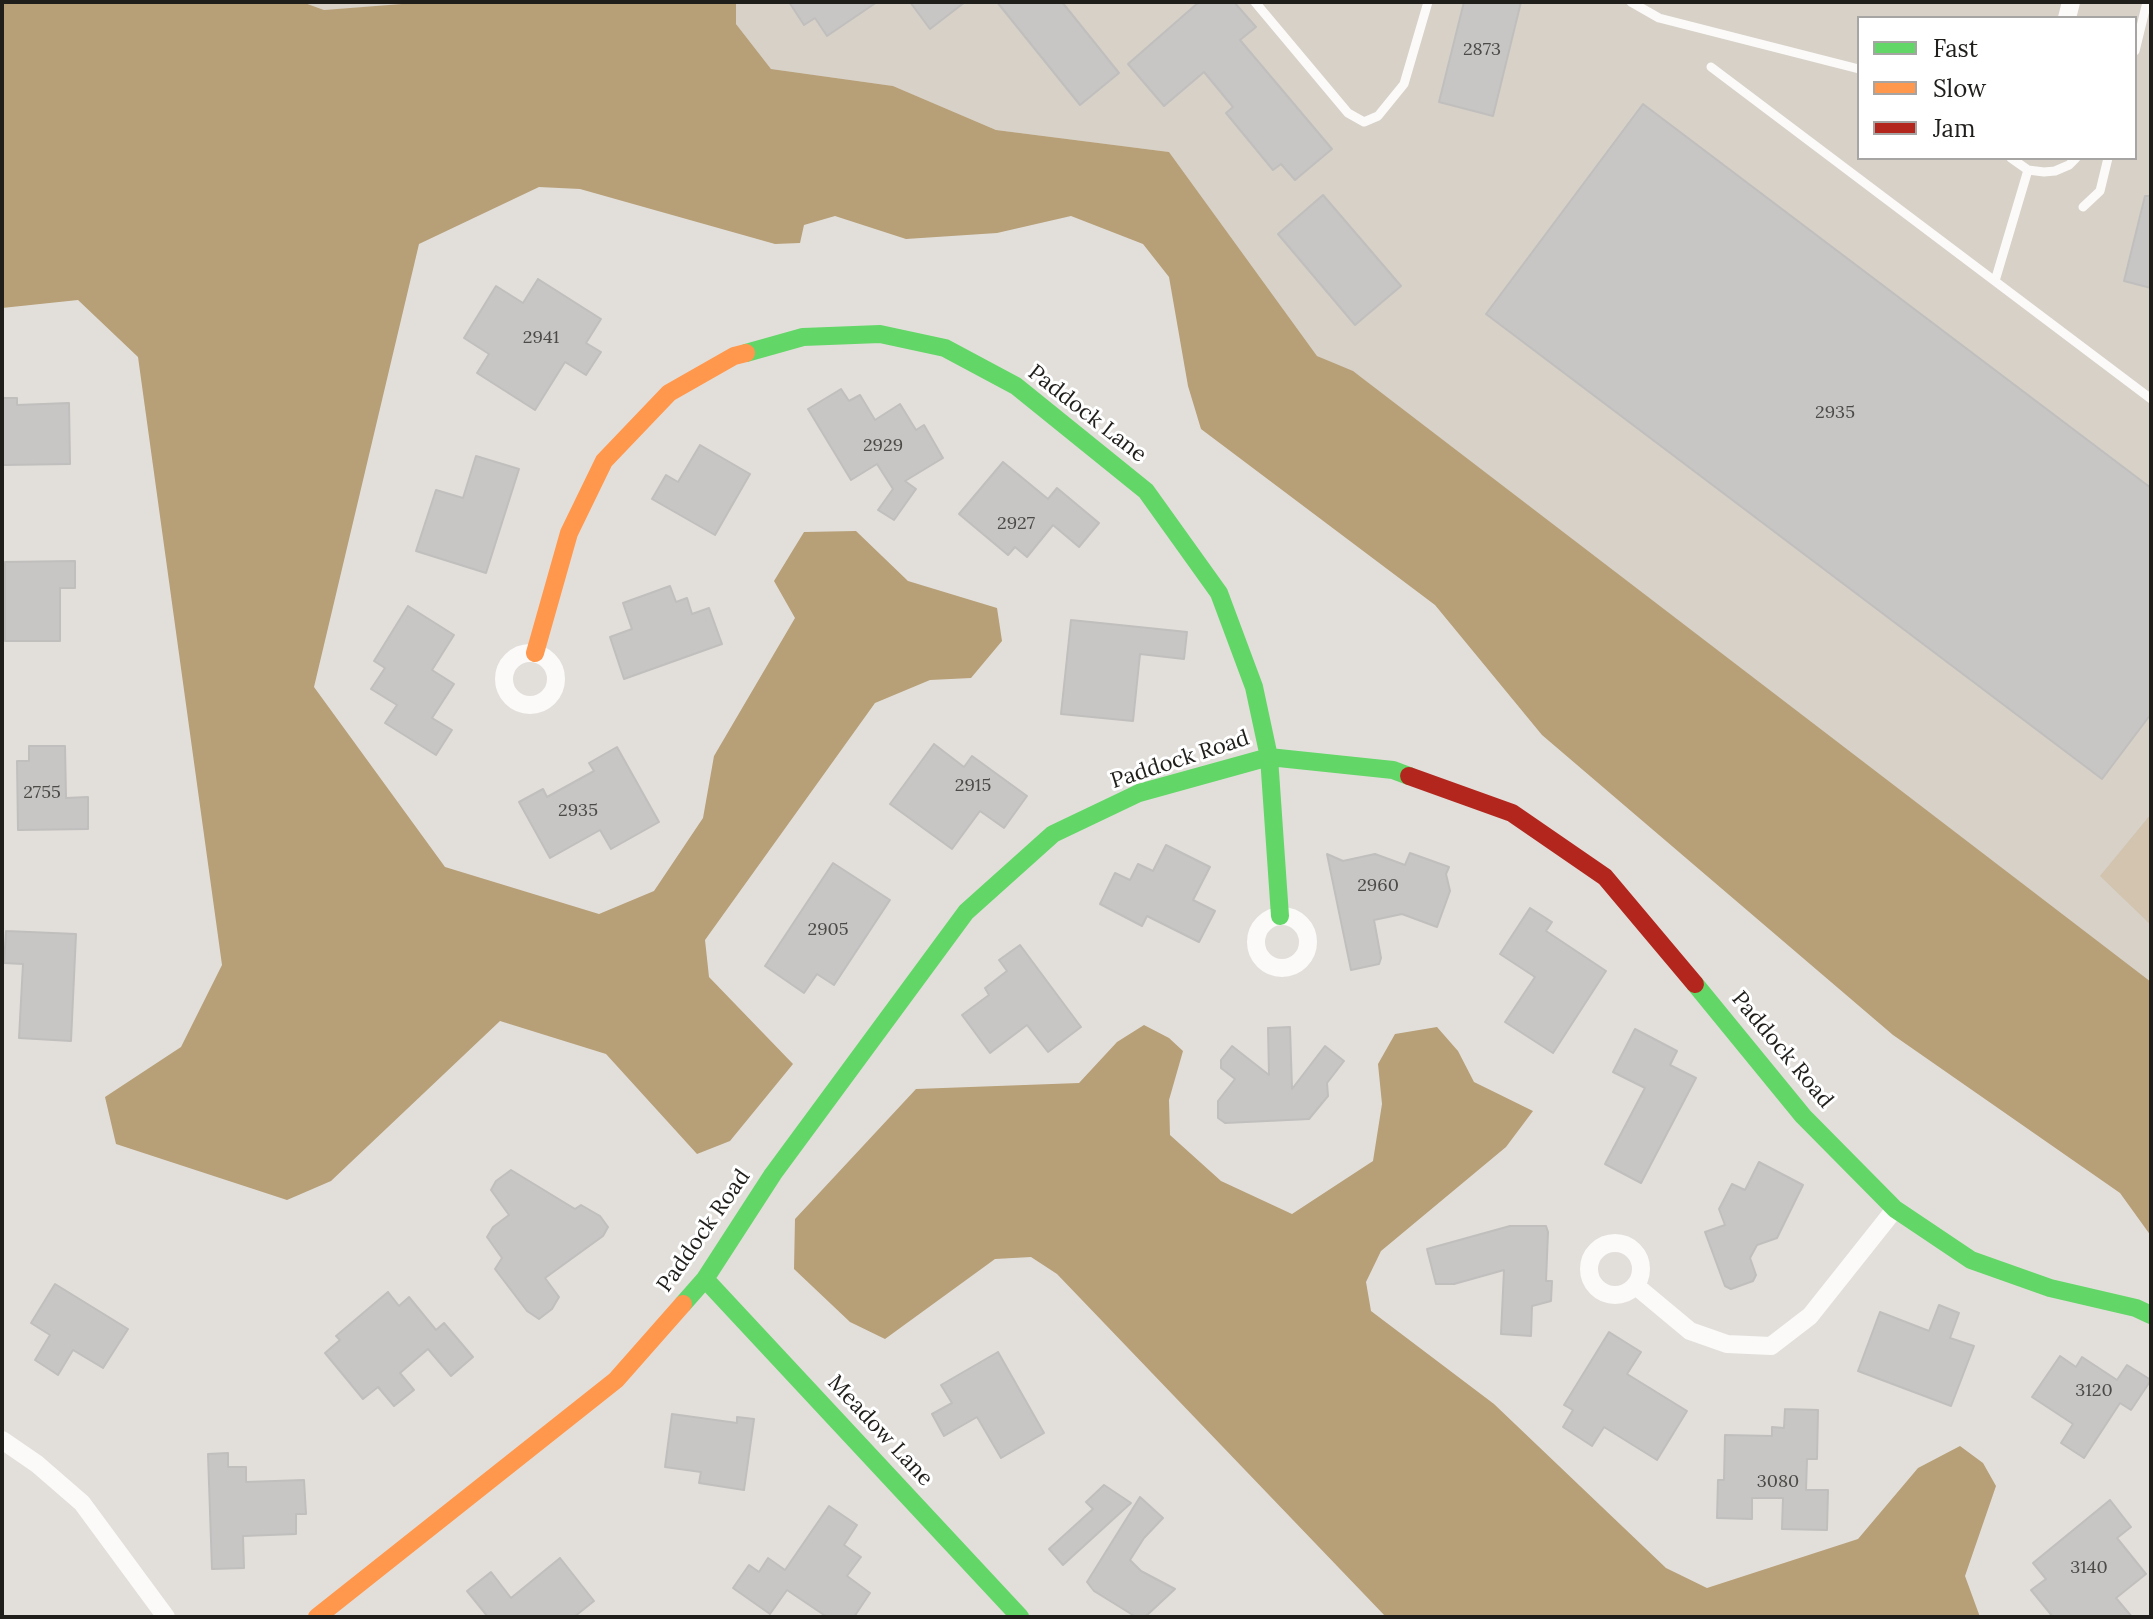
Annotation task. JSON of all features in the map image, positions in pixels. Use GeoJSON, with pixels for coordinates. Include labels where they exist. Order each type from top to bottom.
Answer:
{"type":"FeatureCollection","features":[{"type":"Feature","properties":{"kind":"street","name":"Paddock Lane"},"geometry":{"type":"LineString","coordinates":[[535,653],[569,533],[604,461],[669,393],[734,356],[803,337],[880,334],[945,348],[1016,386],[1146,491],[1219,593],[1254,687],[1269,757],[1280,916]]}},
{"type":"Feature","properties":{"kind":"street","name":"Paddock Road"},"geometry":{"type":"LineString","coordinates":[[317,1617],[616,1380],[705,1279],[773,1174],[966,912],[1053,834],[1139,793],[1269,757],[1393,770],[1512,813],[1605,877],[1803,1116],[1895,1209],[1971,1260],[2050,1288],[2136,1308],[2151,1315]]}},
{"type":"Feature","properties":{"kind":"street"},"geometry":{"type":"LineString","coordinates":[[1636,1286],[1690,1331],[1727,1344],[1771,1346],[1810,1316],[1895,1209]]}},
{"type":"Feature","properties":{"kind":"street","name":"Meadow Lane"},"geometry":{"type":"LineString","coordinates":[[705,1279],[1020,1617]]}},
{"type":"Feature","properties":{"kind":"street"},"geometry":{"type":"LineString","coordinates":[[2,1440],[37,1464],[82,1503],[166,1617]]}},
{"type":"Feature","properties":{"kind":"lane"},"geometry":{"type":"LineString","coordinates":[[1255,2],[1348,113],[1364,122],[1378,116],[1404,84],[1428,2]]}},
{"type":"Feature","properties":{"kind":"lane"},"geometry":{"type":"LineString","coordinates":[[1631,2],[1659,18],[1857,68]]}},
{"type":"Feature","properties":{"kind":"lane"},"geometry":{"type":"LineString","coordinates":[[2137,43],[2147,2]]}},
{"type":"Feature","properties":{"kind":"lane"},"geometry":{"type":"LineString","coordinates":[[1711,67],[2151,399]]}},
{"type":"Feature","properties":{"kind":"lane"},"geometry":{"type":"LineString","coordinates":[[2014,160],[2028,170],[2055,171],[2074,160]]}},
{"type":"Feature","properties":{"kind":"lane"},"geometry":{"type":"LineString","coordinates":[[2083,207],[2100,191],[2108,160]]}},
{"type":"Feature","properties":{"kind":"lane"},"geometry":{"type":"LineString","coordinates":[[1995,281],[2028,170]]}},
{"type":"Feature","properties":{"kind":"shaded area"},"geometry":{"type":"Polygon","coordinates":[[[2,2],[302,2],[324,10],[428,2],[736,2],[736,24],[771,69],[893,86],[996,130],[1169,152],[1317,356],[1353,371],[2151,982],[2151,1236],[2120,1193],[1893,1035],[1542,735],[1435,605],[1201,429],[1188,386],[1169,277],[1143,244],[1071,216],[997,233],[906,239],[835,216],[804,225],[800,243],[775,244],[580,189],[539,187],[419,244],[314,687],[445,867],[599,914],[654,891],[703,818],[714,756],[795,618],[774,581],[804,532],[856,531],[908,581],[997,608],[1002,641],[971,678],[930,680],[875,703],[705,940],[709,977],[793,1064],[730,1141],[697,1154],[606,1054],[500,1021],[331,1181],[287,1200],[116,1144],[105,1097],[181,1047],[222,965],[138,357],[78,300],[2,308],[2,2]]]}},
{"type":"Feature","properties":{"kind":"shaded area"},"geometry":{"type":"Polygon","coordinates":[[[302,2],[442,2],[324,10],[302,2]]]}},
{"type":"Feature","properties":{"kind":"shaded area"},"geometry":{"type":"Polygon","coordinates":[[[736,2],[2151,2],[2151,983],[1358,375],[1317,356],[1169,152],[996,130],[893,86],[771,69],[736,24],[736,2]]]}},
{"type":"Feature","properties":{"kind":"shaded area"},"geometry":{"type":"Polygon","coordinates":[[[2151,814],[2151,925],[2100,876],[2151,814]]]}},
{"type":"Feature","properties":{"kind":"shaded area"},"geometry":{"type":"Polygon","coordinates":[[[1144,1025],[1169,1038],[1183,1051],[1169,1100],[1170,1135],[1221,1181],[1292,1214],[1373,1161],[1382,1104],[1378,1064],[1395,1034],[1437,1027],[1458,1051],[1474,1082],[1533,1111],[1506,1147],[1381,1251],[1366,1282],[1371,1311],[1494,1404],[1666,1568],[1707,1588],[1858,1539],[1918,1468],[1960,1446],[1983,1463],[1996,1486],[1965,1576],[1980,1617],[1386,1617],[1057,1274],[1031,1257],[995,1259],[885,1339],[850,1322],[794,1269],[795,1219],[916,1089],[1079,1083],[1117,1042],[1144,1025]]]}},
{"type":"Feature","properties":{"kind":"building"},"geometry":{"type":"Polygon","coordinates":[[[789,2],[877,2],[827,36],[815,18],[804,25],[789,2]]]}},
{"type":"Feature","properties":{"kind":"building"},"geometry":{"type":"Polygon","coordinates":[[[910,2],[965,2],[930,29],[910,2]]]}},
{"type":"Feature","properties":{"kind":"building"},"geometry":{"type":"Polygon","coordinates":[[[997,2],[1062,2],[1119,73],[1080,105],[997,2]]]}},
{"type":"Feature","properties":{"kind":"building"},"geometry":{"type":"Polygon","coordinates":[[[1199,2],[1234,2],[1256,27],[1240,40],[1332,149],[1295,180],[1281,164],[1273,170],[1226,113],[1233,107],[1204,72],[1164,106],[1128,64],[1199,2]]]}},
{"type":"Feature","properties":{"kind":"building"},"geometry":{"type":"Polygon","coordinates":[[[1464,2],[1521,2],[1493,116],[1439,102],[1464,2]]]}},
{"type":"Feature","properties":{"kind":"building"},"geometry":{"type":"Polygon","coordinates":[[[1643,104],[2151,488],[2151,714],[2102,779],[1486,314],[1643,104]]]}},
{"type":"Feature","properties":{"kind":"building"},"geometry":{"type":"Polygon","coordinates":[[[1323,195],[1401,286],[1355,325],[1278,234],[1323,195]]]}},
{"type":"Feature","properties":{"kind":"building"},"geometry":{"type":"Polygon","coordinates":[[[2145,196],[2151,196],[2151,288],[2124,281],[2145,196]]]}},
{"type":"Feature","properties":{"kind":"building"},"geometry":{"type":"Polygon","coordinates":[[[538,279],[601,319],[586,343],[601,352],[586,375],[565,362],[535,410],[477,373],[489,354],[464,338],[496,286],[523,303],[538,279]]]}},
{"type":"Feature","properties":{"kind":"building"},"geometry":{"type":"Polygon","coordinates":[[[841,389],[849,401],[860,395],[875,420],[900,404],[916,430],[924,425],[943,458],[905,481],[916,489],[894,520],[878,510],[893,489],[877,464],[851,480],[808,409],[841,389]]]}},
{"type":"Feature","properties":{"kind":"building"},"geometry":{"type":"Polygon","coordinates":[[[2,398],[17,398],[17,405],[69,403],[70,464],[2,465],[2,398]]]}},
{"type":"Feature","properties":{"kind":"building"},"geometry":{"type":"Polygon","coordinates":[[[700,445],[750,474],[715,535],[652,499],[666,475],[678,482],[700,445]]]}},
{"type":"Feature","properties":{"kind":"building"},"geometry":{"type":"Polygon","coordinates":[[[476,456],[519,469],[486,573],[416,551],[436,490],[463,498],[476,456]]]}},
{"type":"Feature","properties":{"kind":"building"},"geometry":{"type":"Polygon","coordinates":[[[1003,462],[1048,499],[1057,488],[1099,523],[1079,547],[1053,525],[1027,557],[1015,547],[1008,555],[959,514],[1003,462]]]}},
{"type":"Feature","properties":{"kind":"building"},"geometry":{"type":"Polygon","coordinates":[[[75,561],[75,588],[60,588],[60,641],[5,641],[5,562],[75,561]]]}},
{"type":"Feature","properties":{"kind":"building"},"geometry":{"type":"Polygon","coordinates":[[[670,586],[676,602],[687,598],[692,614],[709,608],[722,644],[624,679],[610,637],[632,629],[623,603],[670,586]]]}},
{"type":"Feature","properties":{"kind":"building"},"geometry":{"type":"Polygon","coordinates":[[[408,606],[454,635],[432,670],[454,684],[432,718],[452,730],[436,755],[385,723],[397,705],[371,689],[385,668],[374,661],[408,606]]]}},
{"type":"Feature","properties":{"kind":"building"},"geometry":{"type":"Polygon","coordinates":[[[1071,620],[1187,632],[1184,659],[1140,654],[1133,721],[1061,714],[1071,620]]]}},
{"type":"Feature","properties":{"kind":"building"},"geometry":{"type":"Polygon","coordinates":[[[934,744],[964,767],[972,756],[1027,796],[1004,828],[980,811],[952,849],[890,804],[934,744]]]}},
{"type":"Feature","properties":{"kind":"building"},"geometry":{"type":"Polygon","coordinates":[[[29,746],[65,746],[66,798],[88,797],[88,829],[18,830],[17,761],[29,761],[29,746]]]}},
{"type":"Feature","properties":{"kind":"building"},"geometry":{"type":"Polygon","coordinates":[[[617,747],[659,822],[611,849],[600,830],[550,858],[519,802],[543,789],[547,797],[594,771],[589,763],[617,747]]]}},
{"type":"Feature","properties":{"kind":"building"},"geometry":{"type":"Polygon","coordinates":[[[1166,845],[1210,867],[1193,900],[1215,911],[1199,942],[1147,916],[1142,926],[1100,904],[1115,873],[1130,880],[1138,864],[1153,871],[1166,845]]]}},
{"type":"Feature","properties":{"kind":"building"},"geometry":{"type":"Polygon","coordinates":[[[1410,853],[1449,867],[1446,874],[1450,891],[1437,927],[1402,914],[1374,920],[1381,958],[1379,964],[1351,970],[1327,854],[1343,861],[1375,854],[1405,865],[1410,853]]]}},
{"type":"Feature","properties":{"kind":"building"},"geometry":{"type":"Polygon","coordinates":[[[833,863],[890,900],[834,985],[817,974],[804,993],[765,966],[833,863]]]}},
{"type":"Feature","properties":{"kind":"building"},"geometry":{"type":"Polygon","coordinates":[[[1530,908],[1552,922],[1546,931],[1606,971],[1553,1053],[1505,1022],[1535,977],[1500,954],[1530,908]]]}},
{"type":"Feature","properties":{"kind":"building"},"geometry":{"type":"Polygon","coordinates":[[[6,931],[76,934],[71,1041],[19,1038],[23,964],[4,963],[6,931]]]}},
{"type":"Feature","properties":{"kind":"building"},"geometry":{"type":"Polygon","coordinates":[[[1020,945],[1081,1027],[1048,1052],[1027,1025],[990,1053],[962,1015],[989,995],[985,988],[1007,971],[999,960],[1020,945]]]}},
{"type":"Feature","properties":{"kind":"building"},"geometry":{"type":"Polygon","coordinates":[[[1290,1027],[1292,1089],[1325,1046],[1344,1061],[1327,1083],[1328,1096],[1309,1119],[1225,1123],[1218,1118],[1218,1101],[1235,1079],[1221,1068],[1221,1060],[1232,1046],[1269,1075],[1268,1028],[1290,1027]]]}},
{"type":"Feature","properties":{"kind":"building"},"geometry":{"type":"Polygon","coordinates":[[[1635,1029],[1677,1051],[1670,1065],[1696,1078],[1641,1183],[1605,1164],[1645,1088],[1613,1072],[1635,1029]]]}},
{"type":"Feature","properties":{"kind":"building"},"geometry":{"type":"Polygon","coordinates":[[[1759,1162],[1803,1185],[1777,1238],[1757,1245],[1750,1258],[1756,1275],[1753,1281],[1731,1289],[1725,1286],[1705,1232],[1725,1225],[1719,1209],[1732,1184],[1745,1190],[1759,1162]]]}},
{"type":"Feature","properties":{"kind":"building"},"geometry":{"type":"Polygon","coordinates":[[[511,1170],[575,1209],[581,1205],[600,1216],[608,1227],[603,1236],[545,1278],[559,1297],[552,1309],[539,1319],[527,1311],[495,1269],[502,1258],[487,1237],[493,1227],[509,1215],[491,1190],[496,1181],[511,1170]]]}},
{"type":"Feature","properties":{"kind":"building"},"geometry":{"type":"Polygon","coordinates":[[[1510,1226],[1546,1226],[1548,1232],[1546,1281],[1552,1281],[1551,1301],[1532,1306],[1531,1336],[1501,1334],[1504,1270],[1454,1284],[1436,1284],[1427,1249],[1510,1226]]]}},
{"type":"Feature","properties":{"kind":"building"},"geometry":{"type":"Polygon","coordinates":[[[55,1284],[128,1329],[103,1368],[73,1350],[58,1375],[35,1360],[50,1335],[31,1323],[55,1284]]]}},
{"type":"Feature","properties":{"kind":"building"},"geometry":{"type":"Polygon","coordinates":[[[388,1292],[399,1306],[409,1297],[436,1330],[444,1323],[473,1357],[451,1376],[428,1349],[400,1373],[414,1390],[394,1406],[378,1387],[363,1399],[325,1353],[340,1340],[336,1336],[388,1292]]]}},
{"type":"Feature","properties":{"kind":"building"},"geometry":{"type":"Polygon","coordinates":[[[1939,1305],[1959,1313],[1950,1338],[1974,1346],[1951,1406],[1858,1371],[1880,1312],[1929,1331],[1939,1305]]]}},
{"type":"Feature","properties":{"kind":"building"},"geometry":{"type":"Polygon","coordinates":[[[1609,1332],[1641,1352],[1627,1374],[1687,1411],[1657,1460],[1604,1427],[1592,1446],[1563,1427],[1573,1410],[1564,1405],[1609,1332]]]}},
{"type":"Feature","properties":{"kind":"building"},"geometry":{"type":"Polygon","coordinates":[[[998,1352],[1044,1433],[1001,1458],[977,1417],[944,1436],[932,1414],[952,1403],[941,1385],[998,1352]]]}},
{"type":"Feature","properties":{"kind":"building"},"geometry":{"type":"Polygon","coordinates":[[[2060,1356],[2076,1367],[2082,1357],[2117,1380],[2127,1365],[2151,1380],[2131,1410],[2120,1403],[2084,1458],[2061,1443],[2073,1424],[2032,1397],[2060,1356]]]}},
{"type":"Feature","properties":{"kind":"building"},"geometry":{"type":"Polygon","coordinates":[[[1785,1409],[1818,1410],[1817,1459],[1807,1459],[1806,1490],[1828,1490],[1827,1530],[1782,1529],[1783,1498],[1752,1498],[1752,1519],[1717,1518],[1718,1480],[1724,1480],[1725,1435],[1772,1436],[1772,1427],[1784,1428],[1785,1409]]]}},
{"type":"Feature","properties":{"kind":"building"},"geometry":{"type":"Polygon","coordinates":[[[672,1414],[737,1423],[737,1417],[754,1419],[744,1490],[699,1483],[701,1472],[665,1467],[672,1414]]]}},
{"type":"Feature","properties":{"kind":"building"},"geometry":{"type":"Polygon","coordinates":[[[228,1453],[228,1467],[246,1467],[246,1482],[304,1480],[306,1514],[296,1514],[296,1534],[243,1536],[244,1568],[212,1569],[208,1454],[228,1453]]]}},
{"type":"Feature","properties":{"kind":"building"},"geometry":{"type":"Polygon","coordinates":[[[1104,1485],[1131,1503],[1063,1565],[1049,1549],[1093,1509],[1086,1502],[1104,1485]]]}},
{"type":"Feature","properties":{"kind":"building"},"geometry":{"type":"Polygon","coordinates":[[[1140,1497],[1163,1518],[1144,1538],[1130,1560],[1141,1571],[1175,1589],[1145,1617],[1136,1617],[1094,1591],[1087,1582],[1140,1497]]]}},
{"type":"Feature","properties":{"kind":"building"},"geometry":{"type":"Polygon","coordinates":[[[2110,1500],[2131,1527],[2117,1538],[2146,1574],[2116,1598],[2132,1617],[2053,1617],[2031,1590],[2046,1579],[2033,1563],[2110,1500]]]}},
{"type":"Feature","properties":{"kind":"building"},"geometry":{"type":"Polygon","coordinates":[[[829,1506],[857,1525],[844,1545],[861,1557],[847,1576],[870,1593],[854,1617],[827,1617],[787,1590],[770,1614],[733,1588],[749,1565],[759,1572],[768,1558],[785,1570],[829,1506]]]}},
{"type":"Feature","properties":{"kind":"building"},"geometry":{"type":"Polygon","coordinates":[[[560,1558],[594,1601],[574,1617],[488,1617],[467,1591],[491,1572],[511,1598],[560,1558]]]}},
{"type":"Feature","properties":{"kind":"traffic: fast"},"geometry":{"type":"LineString","coordinates":[[746,353],[803,337],[880,334],[945,348],[1016,386],[1146,491],[1219,593],[1254,687],[1269,757],[1280,916]]}},
{"type":"Feature","properties":{"kind":"traffic: fast"},"geometry":{"type":"LineString","coordinates":[[683,1304],[705,1279],[773,1174],[966,912],[1053,834],[1139,793],[1269,757],[1393,770],[1409,776]]}},
{"type":"Feature","properties":{"kind":"traffic: fast"},"geometry":{"type":"LineString","coordinates":[[1695,984],[1803,1116],[1895,1209],[1971,1260],[2050,1288],[2136,1308],[2151,1315]]}},
{"type":"Feature","properties":{"kind":"traffic: fast"},"geometry":{"type":"LineString","coordinates":[[705,1279],[1020,1617]]}},
{"type":"Feature","properties":{"kind":"traffic: slow"},"geometry":{"type":"LineString","coordinates":[[535,653],[569,533],[604,461],[669,393],[734,356],[746,353]]}},
{"type":"Feature","properties":{"kind":"traffic: slow"},"geometry":{"type":"LineString","coordinates":[[317,1617],[616,1380],[683,1304]]}},
{"type":"Feature","properties":{"kind":"traffic: jam"},"geometry":{"type":"LineString","coordinates":[[1409,776],[1512,813],[1605,877],[1695,984]]}}]}
